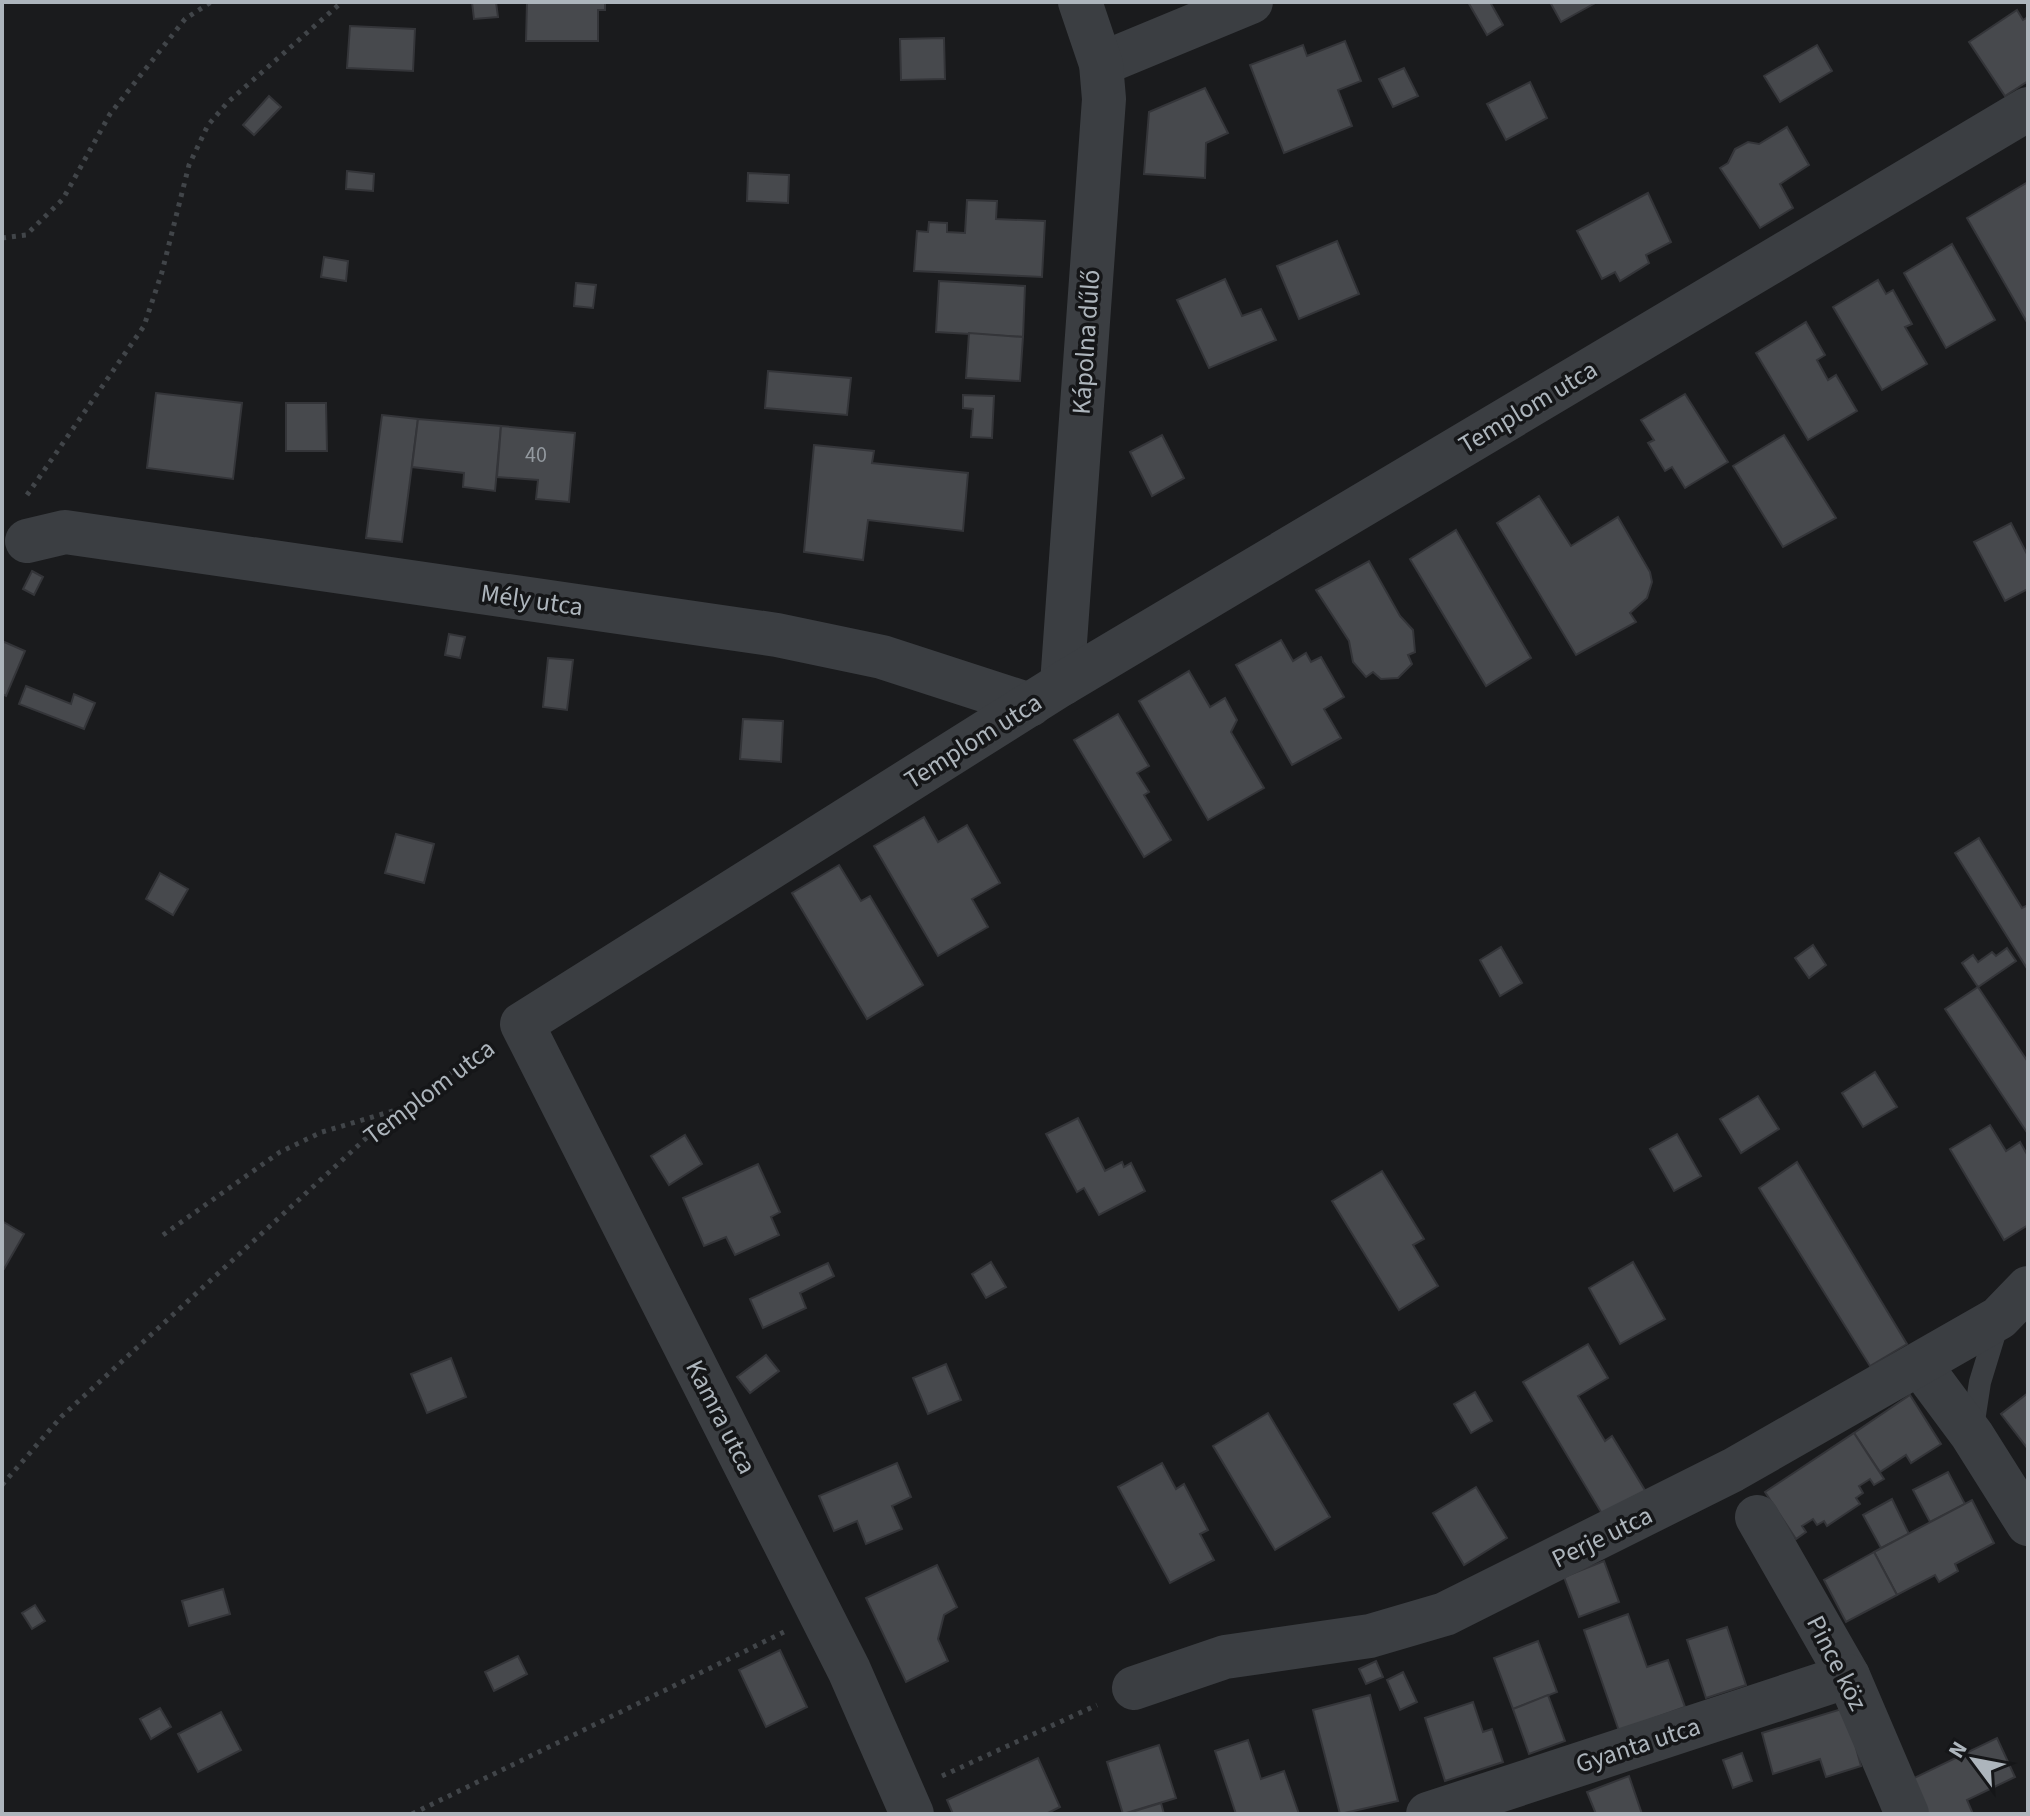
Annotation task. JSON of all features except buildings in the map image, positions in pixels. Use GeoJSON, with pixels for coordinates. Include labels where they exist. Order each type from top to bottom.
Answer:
{"type":"FeatureCollection","features":[{"type":"Feature","properties":{"kind":"street","name":"Kápolna dűlő"},"geometry":{"type":"LineString","coordinates":[[1046,695],[1104,99],[1101,64],[1080,2]]}},
{"type":"Feature","properties":{"kind":"street"},"geometry":{"type":"LineString","coordinates":[[1101,64],[1251,2]]}},
{"type":"Feature","properties":{"kind":"street","name":"Templom utca"},"geometry":{"type":"LineString","coordinates":[[522,1024],[1046,695],[2028,109]]}},
{"type":"Feature","properties":{"kind":"street","name":"Mély utca"},"geometry":{"type":"LineString","coordinates":[[27,541],[65,532],[777,635],[1046,695]]}},
{"type":"Feature","properties":{"kind":"street","name":"Kamra utca"},"geometry":{"type":"LineString","coordinates":[[522,1024],[821,1614],[912,1814]]}},
{"type":"Feature","properties":{"kind":"street","name":"Perje utca"},"geometry":{"type":"LineString","coordinates":[[1134,1688],[1225,1657],[1370,1636],[1445,1614],[1721,1477],[1920,1365],[2014,1303]]}},
{"type":"Feature","properties":{"kind":"street"},"geometry":{"type":"LineString","coordinates":[[1920,1365],[1972,1435],[2028,1524]]}},
{"type":"Feature","properties":{"kind":"street","name":"Pince köz"},"geometry":{"type":"LineString","coordinates":[[1757,1517],[1848,1676],[1907,1814]]}},
{"type":"Feature","properties":{"kind":"street","name":"Gyanta utca"},"geometry":{"type":"LineString","coordinates":[[1428,1814],[1848,1676]]}},
{"type":"Feature","properties":{"kind":"lane"},"geometry":{"type":"LineString","coordinates":[[1972,1435],[1980,1382],[2014,1303]]}},
{"type":"Feature","properties":{"kind":"path"},"geometry":{"type":"LineString","coordinates":[[2,238],[26,235],[63,199],[110,114],[185,19],[211,2]]}},
{"type":"Feature","properties":{"kind":"path"},"geometry":{"type":"LineString","coordinates":[[27,541],[24,502],[36,478],[144,326],[162,272],[189,165],[208,125],[228,102],[342,2]]}},
{"type":"Feature","properties":{"kind":"path","name":"Templom utca"},"geometry":{"type":"LineString","coordinates":[[2,1485],[61,1417],[397,1110],[522,1024]]}},
{"type":"Feature","properties":{"kind":"path"},"geometry":{"type":"LineString","coordinates":[[163,1235],[280,1152],[322,1132],[397,1110]]}},
{"type":"Feature","properties":{"kind":"path"},"geometry":{"type":"LineString","coordinates":[[412,1814],[821,1614]]}},
{"type":"Feature","properties":{"kind":"path"},"geometry":{"type":"LineString","coordinates":[[967,1765],[1134,1688]]}}]}
